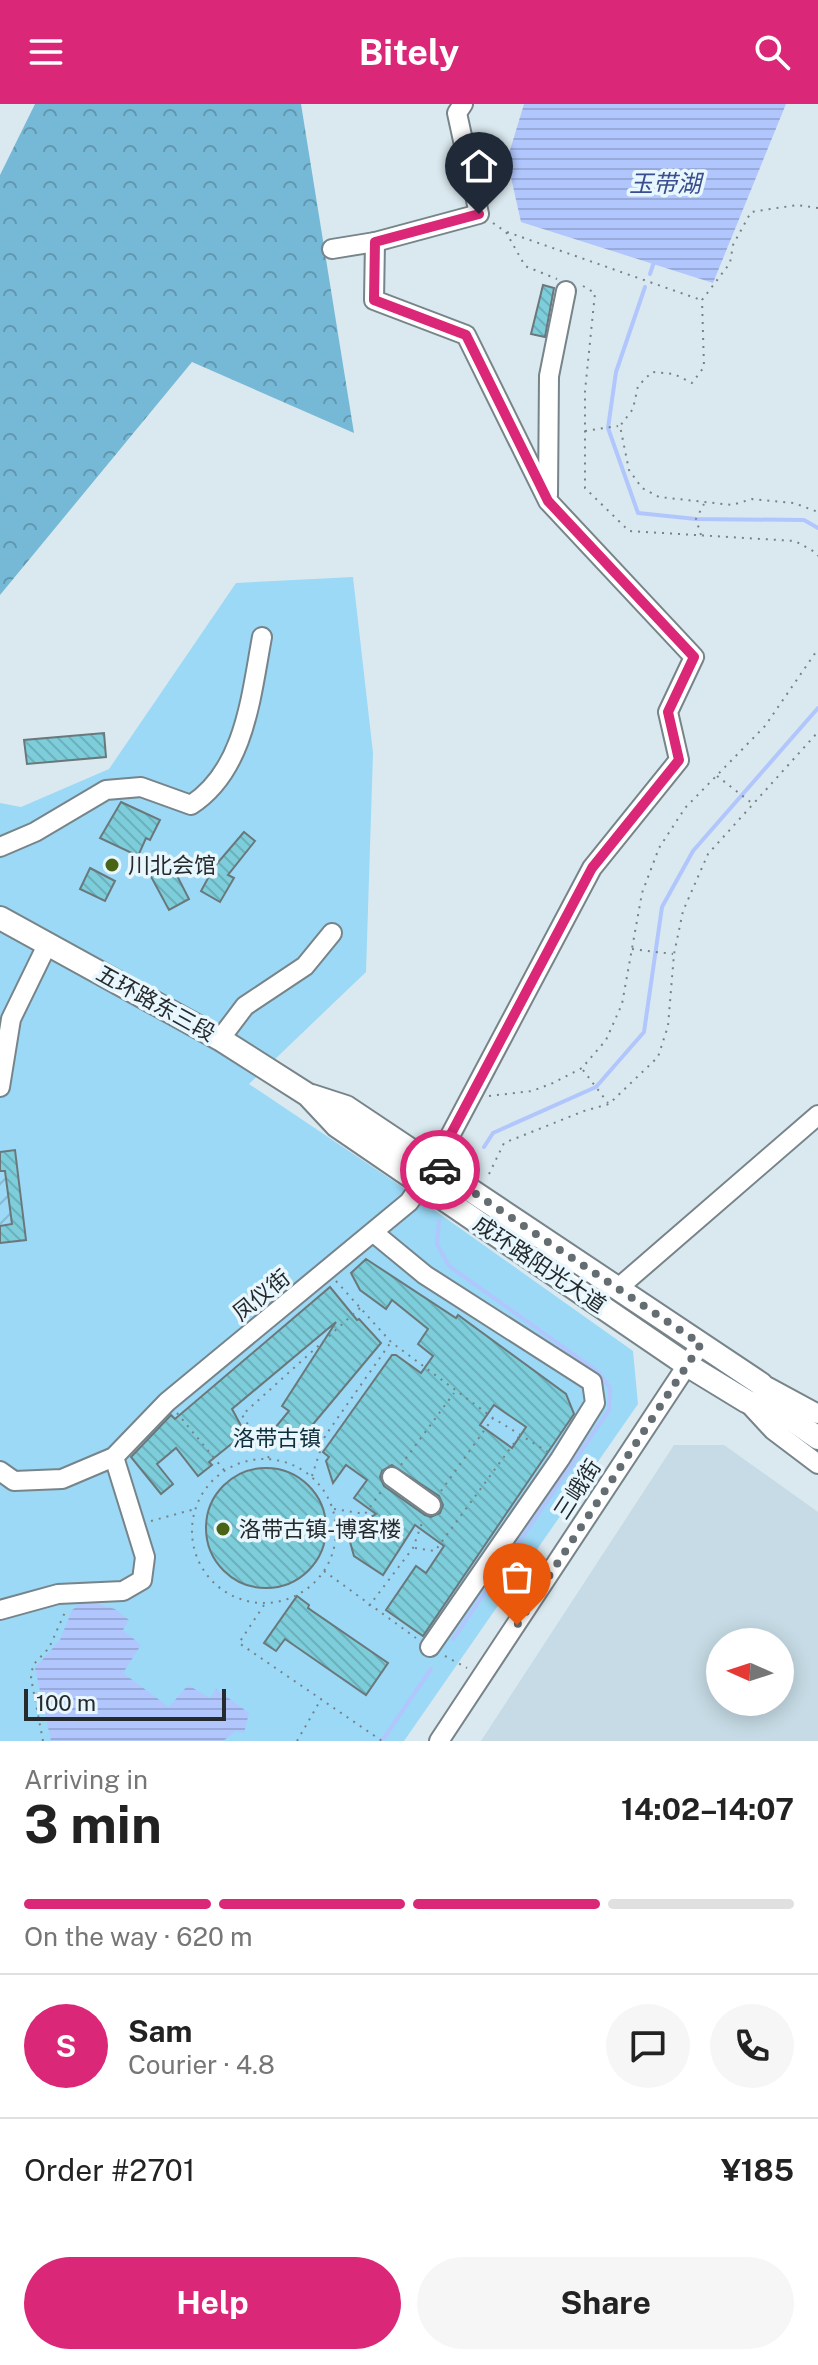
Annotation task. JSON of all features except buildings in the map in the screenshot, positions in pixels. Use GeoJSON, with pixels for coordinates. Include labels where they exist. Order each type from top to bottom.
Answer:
{"type":"FeatureCollection","features":[{"type":"Feature","properties":{"kind":"main road","name":"五环路东三段"},"geometry":{"type":"LineString","coordinates":[[0,918],[220,1039],[308,1095]]}},
{"type":"Feature","properties":{"kind":"main road","name":"成环路阳光大道"},"geometry":{"type":"LineString","coordinates":[[308,1095],[346,1107],[428,1175],[687,1365],[746,1401],[792,1420],[818,1438]]}},
{"type":"Feature","properties":{"kind":"main road","name":"成环路阳光大道"},"geometry":{"type":"LineString","coordinates":[[428,1175],[617,1289],[761,1384],[792,1420]]}},
{"type":"Feature","properties":{"kind":"street"},"geometry":{"type":"LineString","coordinates":[[332,249],[375,242],[479,214],[457,113],[463,104]]}},
{"type":"Feature","properties":{"kind":"street"},"geometry":{"type":"LineString","coordinates":[[375,242],[374,300],[466,335],[548,501]]}},
{"type":"Feature","properties":{"kind":"street"},"geometry":{"type":"LineString","coordinates":[[548,501],[549,376],[565,284]]}},
{"type":"Feature","properties":{"kind":"street","name":"凤仪街"},"geometry":{"type":"LineString","coordinates":[[114,1457],[167,1402],[409,1202],[428,1175],[592,868],[679,760],[668,712],[694,657],[548,501]]}},
{"type":"Feature","properties":{"kind":"street"},"geometry":{"type":"LineString","coordinates":[[0,847],[35,832],[106,790],[141,787],[191,805],[207,795],[220,779],[246,724],[262,637]]}},
{"type":"Feature","properties":{"kind":"street"},"geometry":{"type":"LineString","coordinates":[[220,1039],[245,1006],[305,966],[332,933]]}},
{"type":"Feature","properties":{"kind":"street"},"geometry":{"type":"LineString","coordinates":[[0,1087],[11,1019],[48,943]]}},
{"type":"Feature","properties":{"kind":"street"},"geometry":{"type":"LineString","coordinates":[[617,1289],[818,1115]]}},
{"type":"Feature","properties":{"kind":"street"},"geometry":{"type":"LineString","coordinates":[[374,1233],[425,1275],[592,1382],[595,1403],[430,1647]]}},
{"type":"Feature","properties":{"kind":"street","name":"三峨街"},"geometry":{"type":"LineString","coordinates":[[439,1741],[701,1344]]}},
{"type":"Feature","properties":{"kind":"street"},"geometry":{"type":"LineString","coordinates":[[761,1384],[818,1414]]}},
{"type":"Feature","properties":{"kind":"street"},"geometry":{"type":"LineString","coordinates":[[746,1401],[773,1430],[818,1464]]}},
{"type":"Feature","properties":{"kind":"street"},"geometry":{"type":"LineString","coordinates":[[0,1471],[14,1481],[62,1479],[114,1457],[145,1557],[142,1580],[123,1591],[58,1594],[0,1610]]}},
{"type":"Feature","properties":{"kind":"street"},"geometry":{"type":"LineString","coordinates":[[392,1477],[431,1505]]}},
{"type":"Feature","properties":{"kind":"path"},"geometry":{"type":"LineString","coordinates":[[585,431],[620,426],[633,409],[638,386],[652,372],[674,374],[692,383],[704,367],[702,300],[730,263],[733,245],[751,212],[797,205],[818,208]]}},
{"type":"Feature","properties":{"kind":"path"},"geometry":{"type":"LineString","coordinates":[[479,214],[506,232],[702,300]]}},
{"type":"Feature","properties":{"kind":"path"},"geometry":{"type":"LineString","coordinates":[[506,232],[525,266],[595,293],[585,391],[585,488],[629,531],[795,541],[818,556]]}},
{"type":"Feature","properties":{"kind":"path"},"geometry":{"type":"LineString","coordinates":[[620,426],[629,470],[642,488],[659,497],[732,505],[752,499],[794,503],[818,512]]}},
{"type":"Feature","properties":{"kind":"path"},"geometry":{"type":"LineString","coordinates":[[701,535],[696,519],[705,503]]}},
{"type":"Feature","properties":{"kind":"path"},"geometry":{"type":"LineString","coordinates":[[472,1094],[496,1097],[532,1091],[582,1068],[606,1040],[622,1004],[642,893],[659,848],[685,808],[765,726],[818,649]]}},
{"type":"Feature","properties":{"kind":"path"},"geometry":{"type":"LineString","coordinates":[[489,1174],[504,1143],[609,1104],[658,1057],[668,1026],[674,954],[683,911],[708,854],[818,732]]}},
{"type":"Feature","properties":{"kind":"path"},"geometry":{"type":"LineString","coordinates":[[717,776],[754,805]]}},
{"type":"Feature","properties":{"kind":"path"},"geometry":{"type":"LineString","coordinates":[[630,949],[674,954]]}},
{"type":"Feature","properties":{"kind":"path"},"geometry":{"type":"LineString","coordinates":[[582,1068],[609,1104]]}},
{"type":"Feature","properties":{"kind":"path"},"geometry":{"type":"LineString","coordinates":[[327,1271],[391,1342],[493,1418],[560,1459]]}},
{"type":"Feature","properties":{"kind":"path"},"geometry":{"type":"LineString","coordinates":[[270,1459],[242,1415],[361,1307]]}},
{"type":"Feature","properties":{"kind":"path"},"geometry":{"type":"LineString","coordinates":[[312,1477],[325,1436],[391,1342]]}},
{"type":"Feature","properties":{"kind":"path"},"geometry":{"type":"LineString","coordinates":[[167,1402],[225,1471]]}},
{"type":"Feature","properties":{"kind":"path"},"geometry":{"type":"LineString","coordinates":[[413,1548],[435,1551],[520,1435]]}},
{"type":"Feature","properties":{"kind":"path"},"geometry":{"type":"LineString","coordinates":[[270,1459],[292,1464],[312,1477],[328,1497],[336,1521],[335,1547],[324,1571],[305,1591],[292,1598],[264,1604],[238,1599],[206,1574],[199,1562],[193,1536],[196,1509],[207,1487],[225,1471],[246,1461],[270,1459]]}},
{"type":"Feature","properties":{"kind":"path"},"geometry":{"type":"LineString","coordinates":[[135,1527],[165,1515],[196,1509]]}},
{"type":"Feature","properties":{"kind":"path"},"geometry":{"type":"LineString","coordinates":[[324,1571],[430,1647],[482,1677]]}},
{"type":"Feature","properties":{"kind":"path"},"geometry":{"type":"LineString","coordinates":[[264,1604],[239,1643],[382,1741]]}},
{"type":"Feature","properties":{"kind":"path"},"geometry":{"type":"LineString","coordinates":[[43,1741],[31,1678],[33,1665],[49,1648],[66,1609]]}},
{"type":"Feature","properties":{"kind":"path"},"geometry":{"type":"LineString","coordinates":[[297,1741],[321,1700]]}},
{"type":"Feature","properties":{"kind":"shaded area"},"geometry":{"type":"Polygon","coordinates":[[[674,1445],[724,1445],[818,1512],[818,1741],[481,1741],[674,1445]]]}},
{"type":"Feature","properties":{"kind":"green space"},"geometry":{"type":"Polygon","coordinates":[[[35,104],[301,104],[354,433],[192,362],[0,595],[0,175],[35,104]]]}},
{"type":"Feature","properties":{"kind":"green space","name":"洛带古镇"},"geometry":{"type":"Polygon","coordinates":[[[353,577],[373,753],[366,972],[249,1084],[392,1180],[633,1351],[638,1404],[404,1741],[0,1741],[0,803],[21,807],[109,769],[236,583],[353,577]]]}},
{"type":"Feature","properties":{"kind":"green space"},"geometry":{"type":"Polygon","coordinates":[[[4,1170],[12,1224],[0,1226],[0,1171],[4,1170]]]}},
{"type":"Feature","properties":{"kind":"water","name":"玉带湖"},"geometry":{"type":"Polygon","coordinates":[[[524,104],[786,104],[713,283],[521,222],[507,160],[524,104]]]}},
{"type":"Feature","properties":{"kind":"water"},"geometry":{"type":"Polygon","coordinates":[[[86,1600],[115,1609],[129,1620],[123,1630],[141,1645],[123,1673],[169,1707],[188,1685],[210,1698],[216,1689],[249,1713],[244,1733],[236,1731],[223,1741],[51,1741],[35,1668],[60,1640],[72,1610],[86,1600]]]}},
{"type":"Feature","properties":{"kind":"waterway"},"geometry":{"type":"LineString","coordinates":[[650,274],[654,262]]}},
{"type":"Feature","properties":{"kind":"waterway"},"geometry":{"type":"LineString","coordinates":[[645,287],[616,372],[608,428],[638,513],[696,519],[804,520],[818,528]]}},
{"type":"Feature","properties":{"kind":"waterway"},"geometry":{"type":"LineString","coordinates":[[484,1147],[493,1133],[596,1087],[644,1032],[662,907],[693,851],[818,708]]}},
{"type":"Feature","properties":{"kind":"waterway"},"geometry":{"type":"LineString","coordinates":[[439,1221],[437,1244],[449,1266],[598,1372],[610,1388],[609,1410],[453,1639]]}},
{"type":"Feature","properties":{"kind":"waterway"},"geometry":{"type":"LineString","coordinates":[[382,1741],[431,1669]]}},
{"type":"Feature","properties":{"kind":"way so far"},"geometry":{"type":"LineString","coordinates":[[440,1170],[701,1344],[517,1625]]}},
{"type":"Feature","properties":{"kind":"place","name":"川北会馆"},"geometry":{"type":"Point","coordinates":[112,865]}},
{"type":"Feature","properties":{"kind":"place","name":"洛带古镇-博客楼"},"geometry":{"type":"Point","coordinates":[223,1529]}},
{"type":"Feature","properties":{"kind":"route"},"geometry":{"type":"LineString","coordinates":[[440,1170],[434,1166],[592,868],[679,760],[668,712],[694,657],[548,501],[466,335],[374,300],[375,242],[479,214]]}}]}
